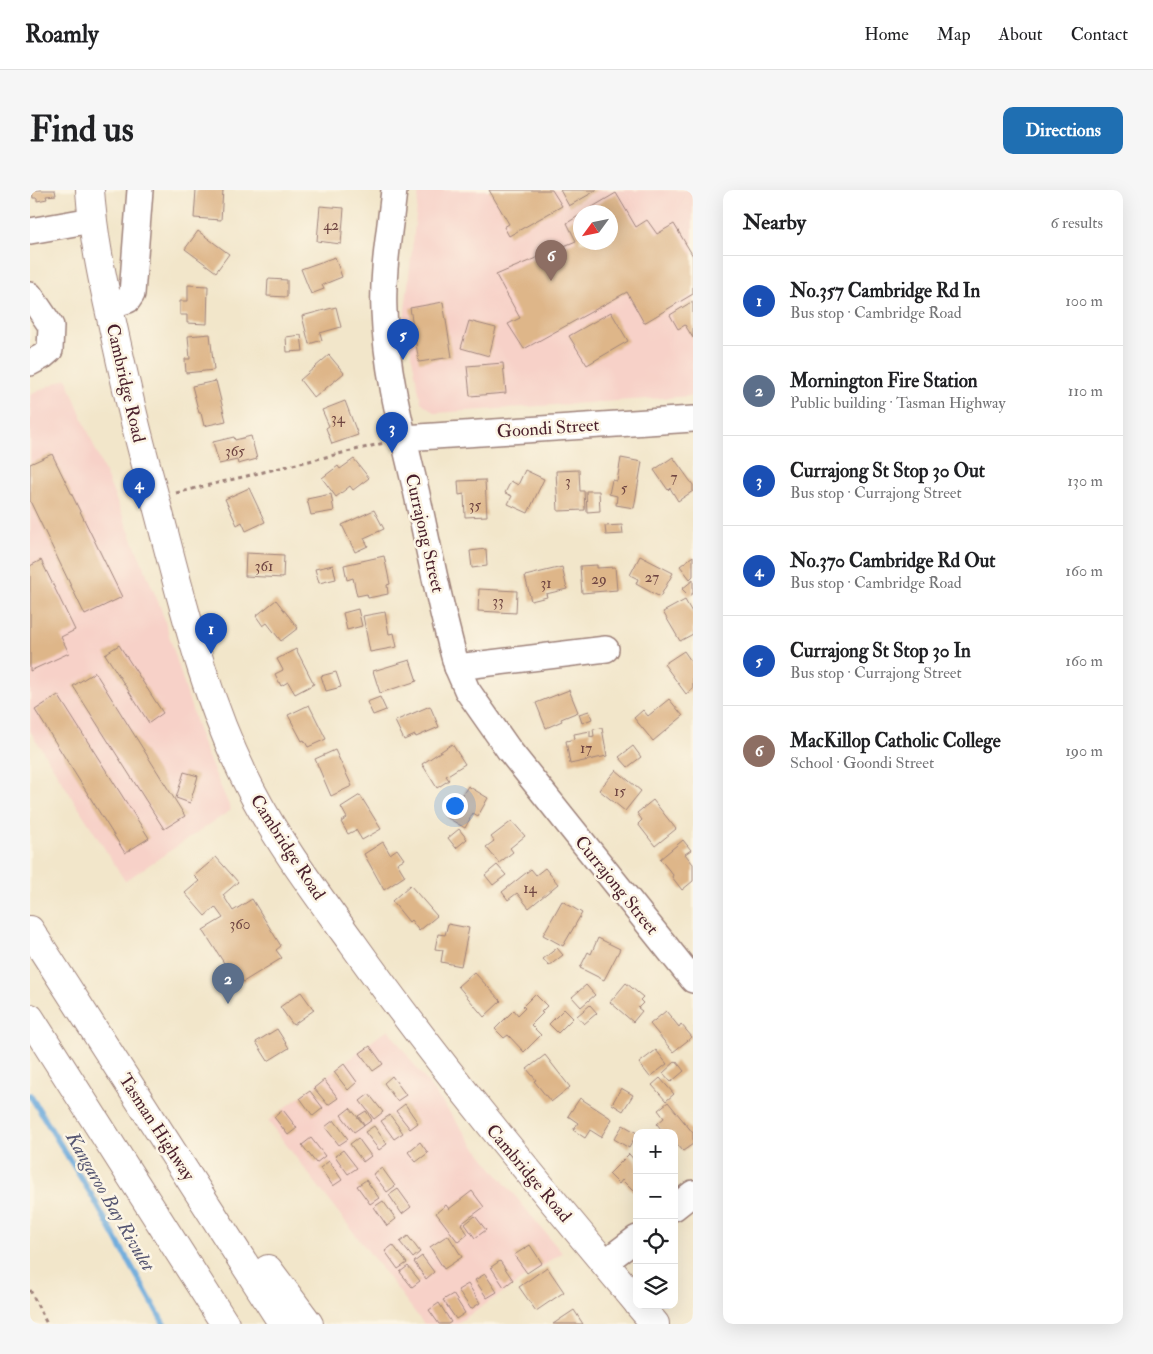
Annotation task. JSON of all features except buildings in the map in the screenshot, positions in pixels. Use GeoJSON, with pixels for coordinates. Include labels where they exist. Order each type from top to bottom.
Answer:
{"type":"FeatureCollection","features":[{"type":"Feature","properties":{"kind":"main road","name":"Cambridge Road"},"geometry":{"type":"LineString","coordinates":[[90,190],[98,262],[136,428],[188,623],[221,724],[252,791],[301,870],[387,992],[484,1118],[633,1297]]}},
{"type":"Feature","properties":{"kind":"main road","name":"Tasman Highway"},"geometry":{"type":"LineString","coordinates":[[30,930],[283,1324]]}},
{"type":"Feature","properties":{"kind":"main road"},"geometry":{"type":"LineString","coordinates":[[30,1018],[209,1324]]}},
{"type":"Feature","properties":{"kind":"main road"},"geometry":{"type":"LineString","coordinates":[[48,1048],[225,1324]]}},
{"type":"Feature","properties":{"kind":"main road"},"geometry":{"type":"LineString","coordinates":[[126,1080],[309,1324]]}},
{"type":"Feature","properties":{"kind":"main road"},"geometry":{"type":"LineString","coordinates":[[642,1309],[655,1324]]}},
{"type":"Feature","properties":{"kind":"street","name":"Cambridge Road"},"geometry":{"type":"LineString","coordinates":[[108,306],[128,300],[132,294],[140,190]]}},
{"type":"Feature","properties":{"kind":"street","name":"Currajong Street"},"geometry":{"type":"LineString","coordinates":[[394,190],[383,308],[389,370],[456,667],[467,690],[509,750],[693,980]]}},
{"type":"Feature","properties":{"kind":"street"},"geometry":{"type":"LineString","coordinates":[[30,231],[92,220]]}},
{"type":"Feature","properties":{"kind":"street"},"geometry":{"type":"LineString","coordinates":[[30,295],[51,326],[50,350],[30,363]]}},
{"type":"Feature","properties":{"kind":"street","name":"Goondi Street"},"geometry":{"type":"LineString","coordinates":[[404,438],[693,419]]}},
{"type":"Feature","properties":{"kind":"street"},"geometry":{"type":"LineString","coordinates":[[456,667],[606,650]]}},
{"type":"Feature","properties":{"kind":"street"},"geometry":{"type":"LineString","coordinates":[[678,1205],[693,1193]]}},
{"type":"Feature","properties":{"kind":"street"},"geometry":{"type":"LineString","coordinates":[[604,1263],[633,1241]]}},
{"type":"Feature","properties":{"kind":"path"},"geometry":{"type":"LineString","coordinates":[[155,498],[404,438]]}},
{"type":"Feature","properties":{"kind":"path"},"geometry":{"type":"LineString","coordinates":[[30,1290],[47,1324]]}},
{"type":"Feature","properties":{"kind":"shaded area"},"geometry":{"type":"Polygon","coordinates":[[[419,190],[693,190],[693,396],[435,413],[421,402],[404,319],[419,190]]]}},
{"type":"Feature","properties":{"kind":"shaded area"},"geometry":{"type":"Polygon","coordinates":[[[66,378],[161,609],[203,746],[231,810],[125,881],[30,731],[30,395],[66,378]]]}},
{"type":"Feature","properties":{"kind":"shaded area"},"geometry":{"type":"Polygon","coordinates":[[[388,1029],[475,1147],[562,1253],[456,1324],[424,1324],[268,1121],[388,1029]]]}},
{"type":"Feature","properties":{"kind":"waterway","name":"Kangaroo Bay Rivulet"},"geometry":{"type":"LineString","coordinates":[[30,1095],[92,1196],[164,1324]]}},
{"type":"Feature","properties":{"kind":"place","name":"MacKillop Catholic College"},"geometry":{"type":"Point","coordinates":[551,281]}},
{"type":"Feature","properties":{"kind":"place","name":"Currajong St Stop 30 In"},"geometry":{"type":"Point","coordinates":[403,360]}},
{"type":"Feature","properties":{"kind":"place","name":"Currajong St Stop 30 Out"},"geometry":{"type":"Point","coordinates":[392,453]}},
{"type":"Feature","properties":{"kind":"place","name":"No.370 Cambridge Rd Out"},"geometry":{"type":"Point","coordinates":[139,509]}},
{"type":"Feature","properties":{"kind":"place","name":"No.357 Cambridge Rd In"},"geometry":{"type":"Point","coordinates":[211,654]}},
{"type":"Feature","properties":{"kind":"place","name":"Mornington Fire Station"},"geometry":{"type":"Point","coordinates":[228,1004]}}]}
